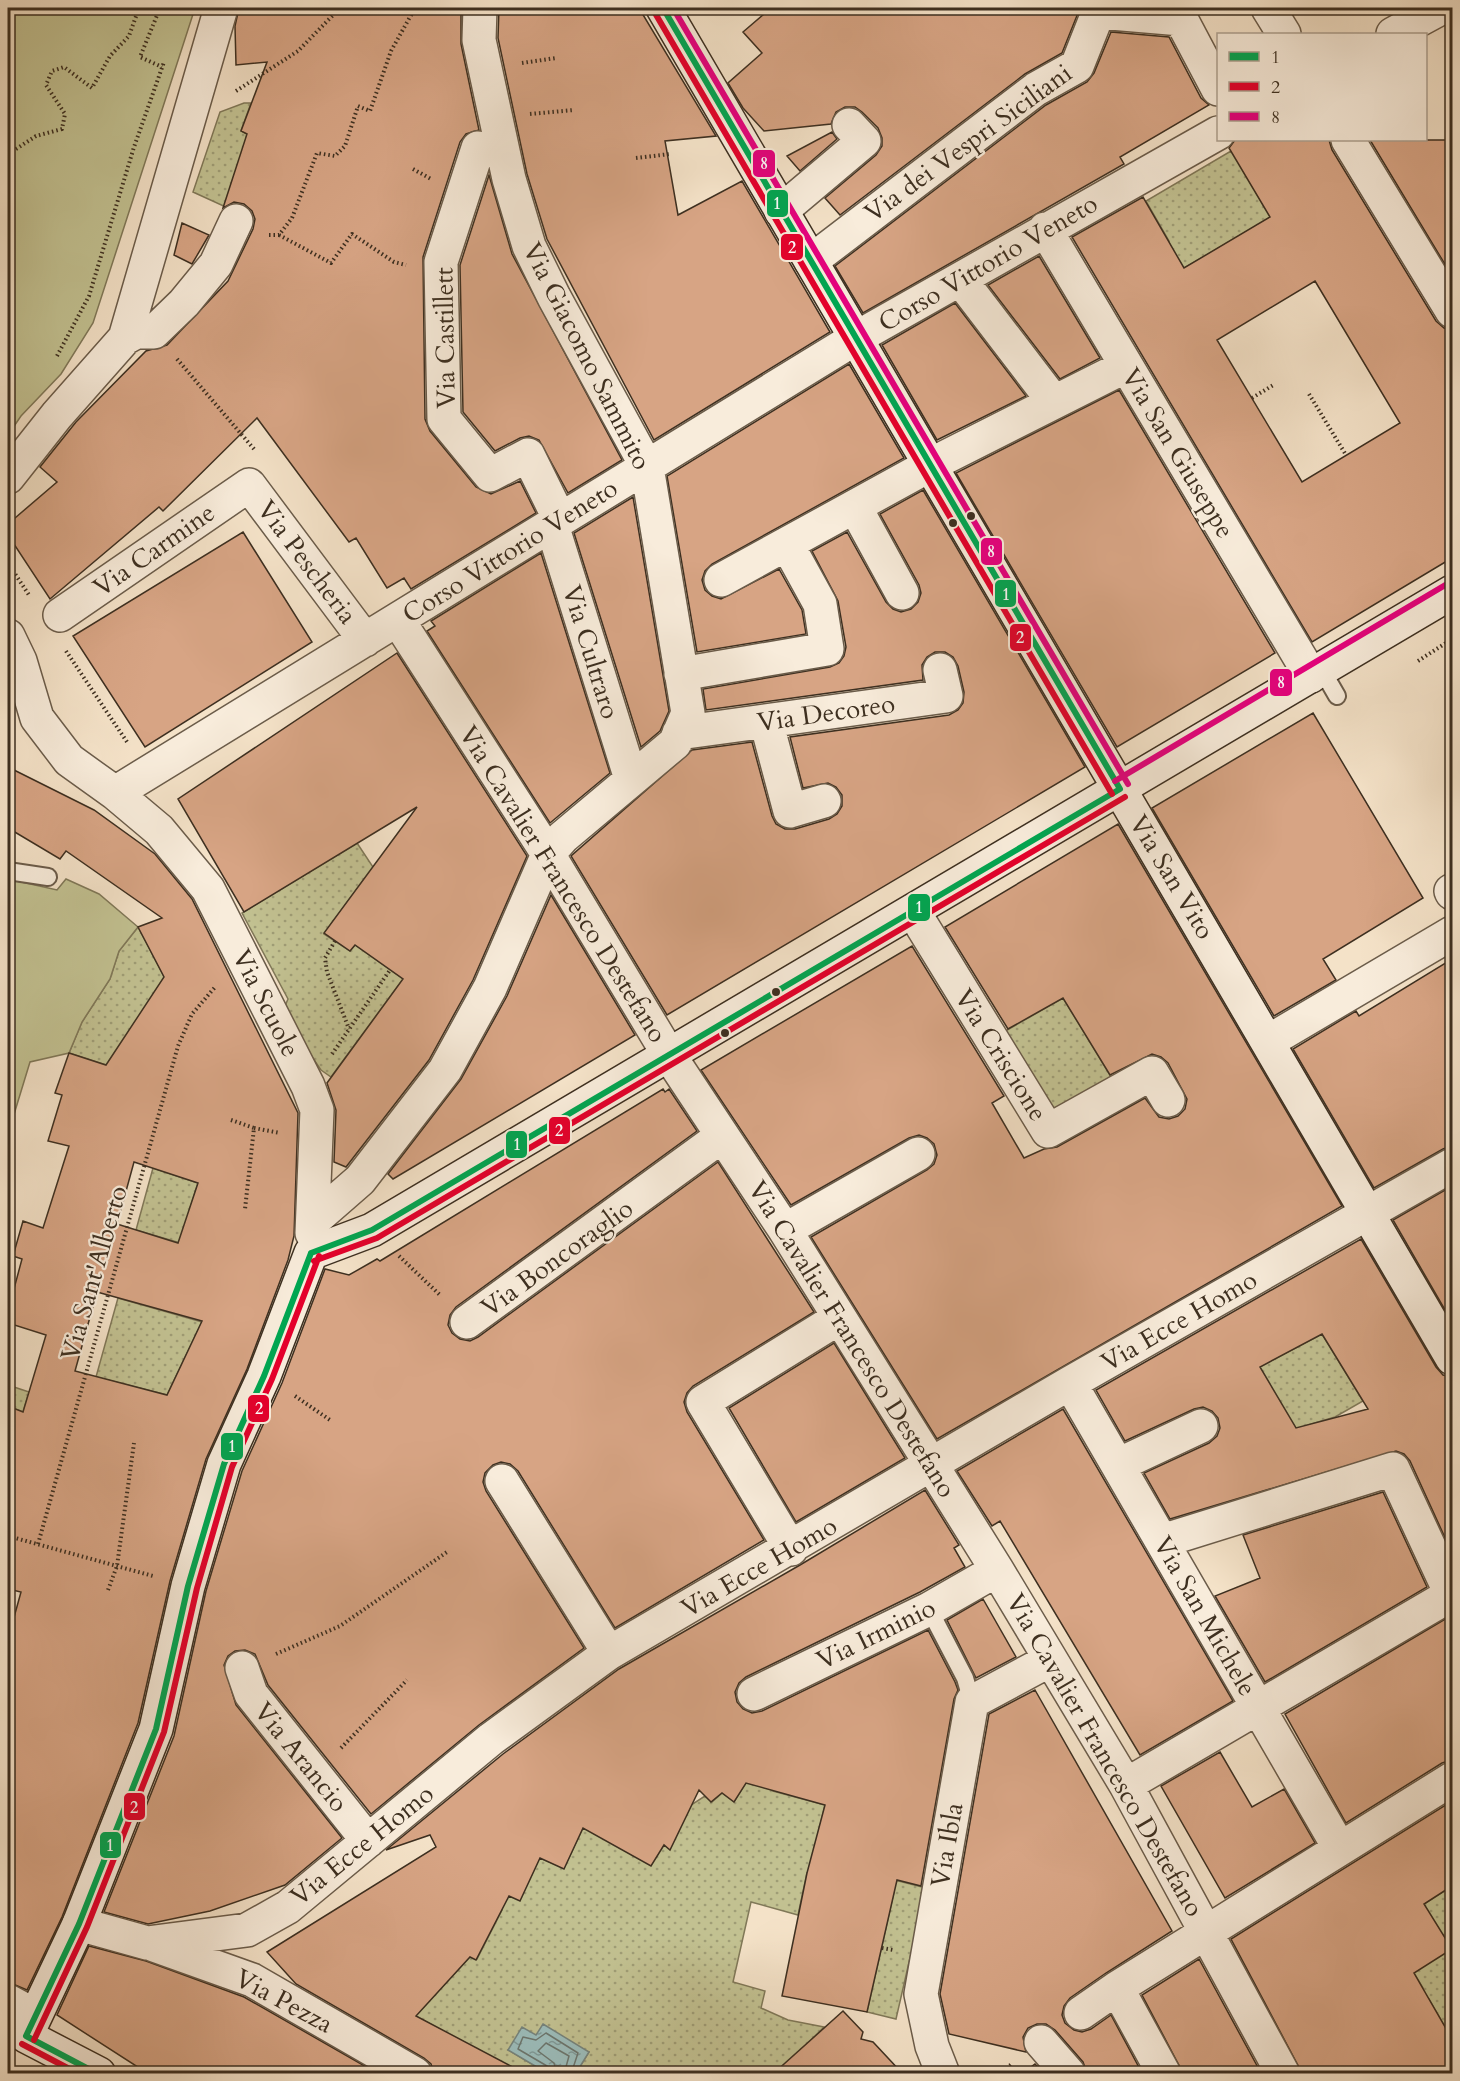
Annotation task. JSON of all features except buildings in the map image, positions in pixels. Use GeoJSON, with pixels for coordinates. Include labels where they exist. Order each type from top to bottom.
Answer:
{"type":"FeatureCollection","features":[{"type":"Feature","properties":{"kind":"street"},"geometry":{"type":"LineString","coordinates":[[139,335],[221,8]]}},
{"type":"Feature","properties":{"kind":"street","name":"Via Giacomo Sammito"},"geometry":{"type":"LineString","coordinates":[[312,1237],[360,1180],[445,1070],[490,988],[548,854],[563,837],[675,743],[688,712],[647,467],[554,297],[529,246],[509,179],[479,40],[480,8]]}},
{"type":"Feature","properties":{"kind":"street","name":"Via San Vito"},"geometry":{"type":"LineString","coordinates":[[663,8],[1269,1041],[1452,1358]]}},
{"type":"Feature","properties":{"kind":"street"},"geometry":{"type":"LineString","coordinates":[[1268,8],[1283,33]]}},
{"type":"Feature","properties":{"kind":"street"},"geometry":{"type":"LineString","coordinates":[[1395,33],[1441,8]]}},
{"type":"Feature","properties":{"kind":"street"},"geometry":{"type":"LineString","coordinates":[[1100,10],[1180,19],[1217,86]]}},
{"type":"Feature","properties":{"kind":"street","name":"Via dei Vespri Siciliani"},"geometry":{"type":"LineString","coordinates":[[811,261],[1036,89],[1077,66],[1100,10]]}},
{"type":"Feature","properties":{"kind":"street"},"geometry":{"type":"LineString","coordinates":[[781,210],[864,141],[849,125]]}},
{"type":"Feature","properties":{"kind":"street","name":"Corso Vittorio Veneto"},"geometry":{"type":"LineString","coordinates":[[115,793],[856,338],[1217,134]]}},
{"type":"Feature","properties":{"kind":"street"},"geometry":{"type":"LineString","coordinates":[[1349,141],[1452,311]]}},
{"type":"Feature","properties":{"kind":"street","name":"Via Castillett"},"geometry":{"type":"LineString","coordinates":[[478,148],[441,262],[444,419],[490,475],[528,455],[556,522]]}},
{"type":"Feature","properties":{"kind":"street"},"geometry":{"type":"LineString","coordinates":[[8,477],[57,415],[139,335],[184,303],[216,264],[236,221]]}},
{"type":"Feature","properties":{"kind":"street","name":"Via San Giuseppe"},"geometry":{"type":"LineString","coordinates":[[1045,229],[1126,366],[1323,681]]}},
{"type":"Feature","properties":{"kind":"street"},"geometry":{"type":"LineString","coordinates":[[960,279],[1054,402]]}},
{"type":"Feature","properties":{"kind":"street"},"geometry":{"type":"LineString","coordinates":[[721,580],[930,465],[1126,366]]}},
{"type":"Feature","properties":{"kind":"street","name":"Via Carmine"},"geometry":{"type":"LineString","coordinates":[[61,630],[249,485]]}},
{"type":"Feature","properties":{"kind":"street","name":"Via Pescheria"},"geometry":{"type":"LineString","coordinates":[[249,485],[365,640]]}},
{"type":"Feature","properties":{"kind":"street"},"geometry":{"type":"LineString","coordinates":[[855,507],[902,593]]}},
{"type":"Feature","properties":{"kind":"street","name":"Via Cultraro"},"geometry":{"type":"LineString","coordinates":[[556,522],[631,779]]}},
{"type":"Feature","properties":{"kind":"street"},"geometry":{"type":"LineString","coordinates":[[681,674],[826,649],[820,604],[787,544]]}},
{"type":"Feature","properties":{"kind":"street"},"geometry":{"type":"LineString","coordinates":[[99,2073],[22,2017],[79,1924],[156,1729],[188,1586],[224,1464],[264,1376],[312,1237],[372,1230],[1120,789],[1323,681],[1452,592]]}},
{"type":"Feature","properties":{"kind":"street","name":"Via Cavalier Francesco Destefano"},"geometry":{"type":"LineString","coordinates":[[398,620],[548,854],[669,1054],[785,1230],[997,1570],[1126,1785],[1283,2073]]}},
{"type":"Feature","properties":{"kind":"street","name":"Via Scuole"},"geometry":{"type":"LineString","coordinates":[[8,636],[20,661],[37,718],[69,760],[115,793],[159,830],[208,889],[308,1086],[317,1110],[312,1237]]}},
{"type":"Feature","properties":{"kind":"street","name":"Via Decoreo"},"geometry":{"type":"LineString","coordinates":[[679,733],[946,696],[940,670]]}},
{"type":"Feature","properties":{"kind":"street"},"geometry":{"type":"LineString","coordinates":[[8,712],[25,682]]}},
{"type":"Feature","properties":{"kind":"street"},"geometry":{"type":"LineString","coordinates":[[766,721],[790,812],[824,801]]}},
{"type":"Feature","properties":{"kind":"street","name":"Via Criscione"},"geometry":{"type":"LineString","coordinates":[[913,911],[1048,1131],[1152,1073],[1168,1100]]}},
{"type":"Feature","properties":{"kind":"street"},"geometry":{"type":"LineString","coordinates":[[1269,1041],[1452,933]]}},
{"type":"Feature","properties":{"kind":"street","name":"Via Boncoraglio"},"geometry":{"type":"LineString","coordinates":[[468,1322],[722,1136]]}},
{"type":"Feature","properties":{"kind":"street"},"geometry":{"type":"LineString","coordinates":[[785,1230],[918,1154]]}},
{"type":"Feature","properties":{"kind":"street","name":"Via Ecce Homo"},"geometry":{"type":"LineString","coordinates":[[79,1924],[147,1943],[247,1930],[288,1907],[491,1739],[609,1653],[1070,1383],[1452,1165]]}},
{"type":"Feature","properties":{"kind":"street"},"geometry":{"type":"LineString","coordinates":[[790,1549],[703,1402],[839,1318]]}},
{"type":"Feature","properties":{"kind":"street","name":"Via San Michele"},"geometry":{"type":"LineString","coordinates":[[1070,1383],[1340,1849]]}},
{"type":"Feature","properties":{"kind":"street"},"geometry":{"type":"LineString","coordinates":[[1118,1465],[1201,1426]]}},
{"type":"Feature","properties":{"kind":"street"},"geometry":{"type":"LineString","coordinates":[[1126,1785],[1452,1594],[1393,1469],[1162,1542]]}},
{"type":"Feature","properties":{"kind":"street"},"geometry":{"type":"LineString","coordinates":[[502,1481],[609,1653]]}},
{"type":"Feature","properties":{"kind":"street","name":"Via Irminio"},"geometry":{"type":"LineString","coordinates":[[754,1694],[929,1609],[997,1570]]}},
{"type":"Feature","properties":{"kind":"street"},"geometry":{"type":"LineString","coordinates":[[972,1702],[1050,1660]]}},
{"type":"Feature","properties":{"kind":"street","name":"Via Arancio"},"geometry":{"type":"LineString","coordinates":[[242,1668],[251,1694],[368,1841]]}},
{"type":"Feature","properties":{"kind":"street","name":"Via Ibla"},"geometry":{"type":"LineString","coordinates":[[943,2073],[932,2046],[921,1994],[972,1702]]}},
{"type":"Feature","properties":{"kind":"street"},"geometry":{"type":"LineString","coordinates":[[1081,2013],[1117,1988],[1452,1779]]}},
{"type":"Feature","properties":{"kind":"street","name":"Via Pezza"},"geometry":{"type":"LineString","coordinates":[[147,1943],[252,1980],[415,2073]]}},
{"type":"Feature","properties":{"kind":"street"},"geometry":{"type":"LineString","coordinates":[[1117,1988],[1164,2073]]}},
{"type":"Feature","properties":{"kind":"street"},"geometry":{"type":"LineString","coordinates":[[1041,2042],[1069,2073]]}},
{"type":"Feature","properties":{"kind":"lane"},"geometry":{"type":"LineString","coordinates":[[8,871],[48,877]]}},
{"type":"Feature","properties":{"kind":"lane"},"geometry":{"type":"LineString","coordinates":[[929,1609],[965,1678],[972,1702]]}},
{"type":"Feature","properties":{"kind":"path"},"geometry":{"type":"LineString","coordinates":[[8,174],[13,151],[36,136],[62,129],[64,114],[46,85],[52,71],[64,67],[92,88],[110,56],[129,36],[140,8]]}},
{"type":"Feature","properties":{"kind":"path"},"geometry":{"type":"LineString","coordinates":[[160,8],[140,57],[162,67]]}},
{"type":"Feature","properties":{"kind":"path"},"geometry":{"type":"LineString","coordinates":[[279,235],[292,218],[317,153],[335,156],[345,146],[358,106],[370,111],[391,51],[415,8]]}},
{"type":"Feature","properties":{"kind":"path"},"geometry":{"type":"LineString","coordinates":[[55,358],[89,296],[134,147],[166,57]]}},
{"type":"Feature","properties":{"kind":"path"},"geometry":{"type":"LineString","coordinates":[[636,158],[670,154]]}},
{"type":"Feature","properties":{"kind":"path"},"geometry":{"type":"LineString","coordinates":[[236,221],[265,235],[279,235],[331,263],[352,234],[394,262],[441,275]]}},
{"type":"Feature","properties":{"kind":"path"},"geometry":{"type":"LineString","coordinates":[[139,335],[254,448],[249,485]]}},
{"type":"Feature","properties":{"kind":"path"},"geometry":{"type":"LineString","coordinates":[[1252,398],[1275,384]]}},
{"type":"Feature","properties":{"kind":"path"},"geometry":{"type":"LineString","coordinates":[[1310,394],[1346,455]]}},
{"type":"Feature","properties":{"kind":"path"},"geometry":{"type":"LineString","coordinates":[[8,563],[31,598]]}},
{"type":"Feature","properties":{"kind":"path"},"geometry":{"type":"LineString","coordinates":[[61,630],[148,773]]}},
{"type":"Feature","properties":{"kind":"path"},"geometry":{"type":"LineString","coordinates":[[1418,661],[1452,639]]}},
{"type":"Feature","properties":{"kind":"path"},"geometry":{"type":"LineString","coordinates":[[335,941],[326,958],[327,972],[349,1029]]}},
{"type":"Feature","properties":{"kind":"path"},"geometry":{"type":"LineString","coordinates":[[327,1062],[390,970]]}},
{"type":"Feature","properties":{"kind":"path","name":"Via Sant'Alberto"},"geometry":{"type":"LineString","coordinates":[[38,1544],[175,1058],[192,1014]]}},
{"type":"Feature","properties":{"kind":"path"},"geometry":{"type":"LineString","coordinates":[[231,1120],[254,1128],[245,1209]]}},
{"type":"Feature","properties":{"kind":"path","name":"Via Boncoraglio"},"geometry":{"type":"LineString","coordinates":[[372,1230],[468,1322]]}},
{"type":"Feature","properties":{"kind":"path"},"geometry":{"type":"LineString","coordinates":[[108,1590],[117,1566],[134,1443]]}},
{"type":"Feature","properties":{"kind":"path"},"geometry":{"type":"LineString","coordinates":[[8,1536],[188,1586]]}},
{"type":"Feature","properties":{"kind":"path"},"geometry":{"type":"LineString","coordinates":[[242,1668],[340,1626],[447,1552]]}},
{"type":"Feature","properties":{"kind":"path"},"geometry":{"type":"LineString","coordinates":[[315,1774],[407,1680]]}},
{"type":"Feature","properties":{"kind":"shaded area"},"geometry":{"type":"Polygon","coordinates":[[[8,8],[195,8],[93,323],[61,374],[21,416],[8,435],[8,8]]]}},
{"type":"Feature","properties":{"kind":"shaded area"},"geometry":{"type":"Polygon","coordinates":[[[244,103],[251,103],[241,131],[247,134],[230,209],[193,192],[220,112],[244,103]]]}},
{"type":"Feature","properties":{"kind":"shaded area"},"geometry":{"type":"Polygon","coordinates":[[[1231,151],[1283,210],[1174,274],[1169,241],[1146,201],[1231,151]]]}},
{"type":"Feature","properties":{"kind":"shaded area"},"geometry":{"type":"Polygon","coordinates":[[[357,843],[377,873],[366,877],[324,934],[350,951],[355,945],[403,979],[331,1077],[321,1070],[282,1013],[288,999],[242,913],[357,843]]]}},
{"type":"Feature","properties":{"kind":"shaded area"},"geometry":{"type":"Polygon","coordinates":[[[8,879],[57,890],[66,879],[99,894],[138,927],[119,951],[110,979],[82,1022],[69,1053],[30,1062],[8,1134],[8,879]]]}},
{"type":"Feature","properties":{"kind":"shaded area"},"geometry":{"type":"Polygon","coordinates":[[[138,927],[168,984],[115,1068],[69,1053],[82,1022],[110,979],[119,951],[138,927]]]}},
{"type":"Feature","properties":{"kind":"shaded area"},"geometry":{"type":"Polygon","coordinates":[[[1063,998],[1113,1080],[1046,1119],[995,1037],[1063,998]]]}},
{"type":"Feature","properties":{"kind":"shaded area"},"geometry":{"type":"Polygon","coordinates":[[[153,1168],[198,1183],[190,1208],[187,1245],[136,1230],[153,1168]]]}},
{"type":"Feature","properties":{"kind":"shaded area"},"geometry":{"type":"Polygon","coordinates":[[[118,1298],[202,1322],[167,1395],[96,1377],[118,1298]]]}},
{"type":"Feature","properties":{"kind":"shaded area"},"geometry":{"type":"Polygon","coordinates":[[[1322,1334],[1363,1401],[1335,1417],[1308,1425],[1276,1443],[1248,1373],[1322,1334]]]}},
{"type":"Feature","properties":{"kind":"shaded area"},"geometry":{"type":"Polygon","coordinates":[[[8,1385],[29,1392],[23,1412],[8,1406],[8,1385]]]}},
{"type":"Feature","properties":{"kind":"shaded area"},"geometry":{"type":"Polygon","coordinates":[[[754,1751],[773,1791],[825,1805],[812,1859],[926,1888],[896,2019],[867,2012],[894,1892],[807,1873],[798,1915],[751,1902],[733,1982],[765,1991],[761,2008],[788,2020],[824,2027],[784,2068],[790,2073],[576,2073],[589,2052],[536,2035],[508,2050],[547,2073],[522,2073],[402,2009],[453,1950],[477,1959],[502,1910],[484,1902],[540,1858],[564,1868],[583,1828],[664,1845],[691,1805],[705,1796],[712,1802],[722,1793],[734,1802],[747,1781],[754,1751]]]}},
{"type":"Feature","properties":{"kind":"shaded area"},"geometry":{"type":"Polygon","coordinates":[[[1452,1886],[1452,2039],[1429,1999],[1386,2024],[1398,2002],[1423,1988],[1414,1973],[1424,1904],[1452,1886]]]}},
{"type":"Feature","properties":{"kind":"water"},"geometry":{"type":"Polygon","coordinates":[[[543,2024],[589,2052],[576,2073],[547,2073],[508,2050],[522,2027],[536,2035],[543,2024]]]}},
{"type":"Feature","properties":{"kind":"transit line","name":"1"},"geometry":{"type":"LineString","coordinates":[[663,8],[1120,789]]}},
{"type":"Feature","properties":{"kind":"transit line","name":"8"},"geometry":{"type":"LineString","coordinates":[[673,8],[1128,784]]}},
{"type":"Feature","properties":{"kind":"transit line","name":"2"},"geometry":{"type":"LineString","coordinates":[[655,13],[1112,794]]}},
{"type":"Feature","properties":{"kind":"transit line","name":"8"},"geometry":{"type":"LineString","coordinates":[[1115,781],[1447,584]]}},
{"type":"Feature","properties":{"kind":"transit line","name":"1"},"geometry":{"type":"LineString","coordinates":[[311,1253],[372,1230],[1120,789]]}},
{"type":"Feature","properties":{"kind":"transit line","name":"2"},"geometry":{"type":"LineString","coordinates":[[314,1261],[377,1238],[1125,797]]}},
{"type":"Feature","properties":{"kind":"transit line","name":"1"},"geometry":{"type":"LineString","coordinates":[[26,2036],[79,1924],[156,1729],[188,1586],[224,1464],[264,1376],[311,1253]]}},
{"type":"Feature","properties":{"kind":"transit line","name":"2"},"geometry":{"type":"LineString","coordinates":[[34,2040],[87,1927],[164,1732],[197,1588],[232,1467],[272,1379],[319,1256]]}},
{"type":"Feature","properties":{"kind":"transit line","name":"1"},"geometry":{"type":"LineString","coordinates":[[26,2036],[98,2074]]}},
{"type":"Feature","properties":{"kind":"transit line","name":"2"},"geometry":{"type":"LineString","coordinates":[[22,2044],[79,2074]]}}]}
